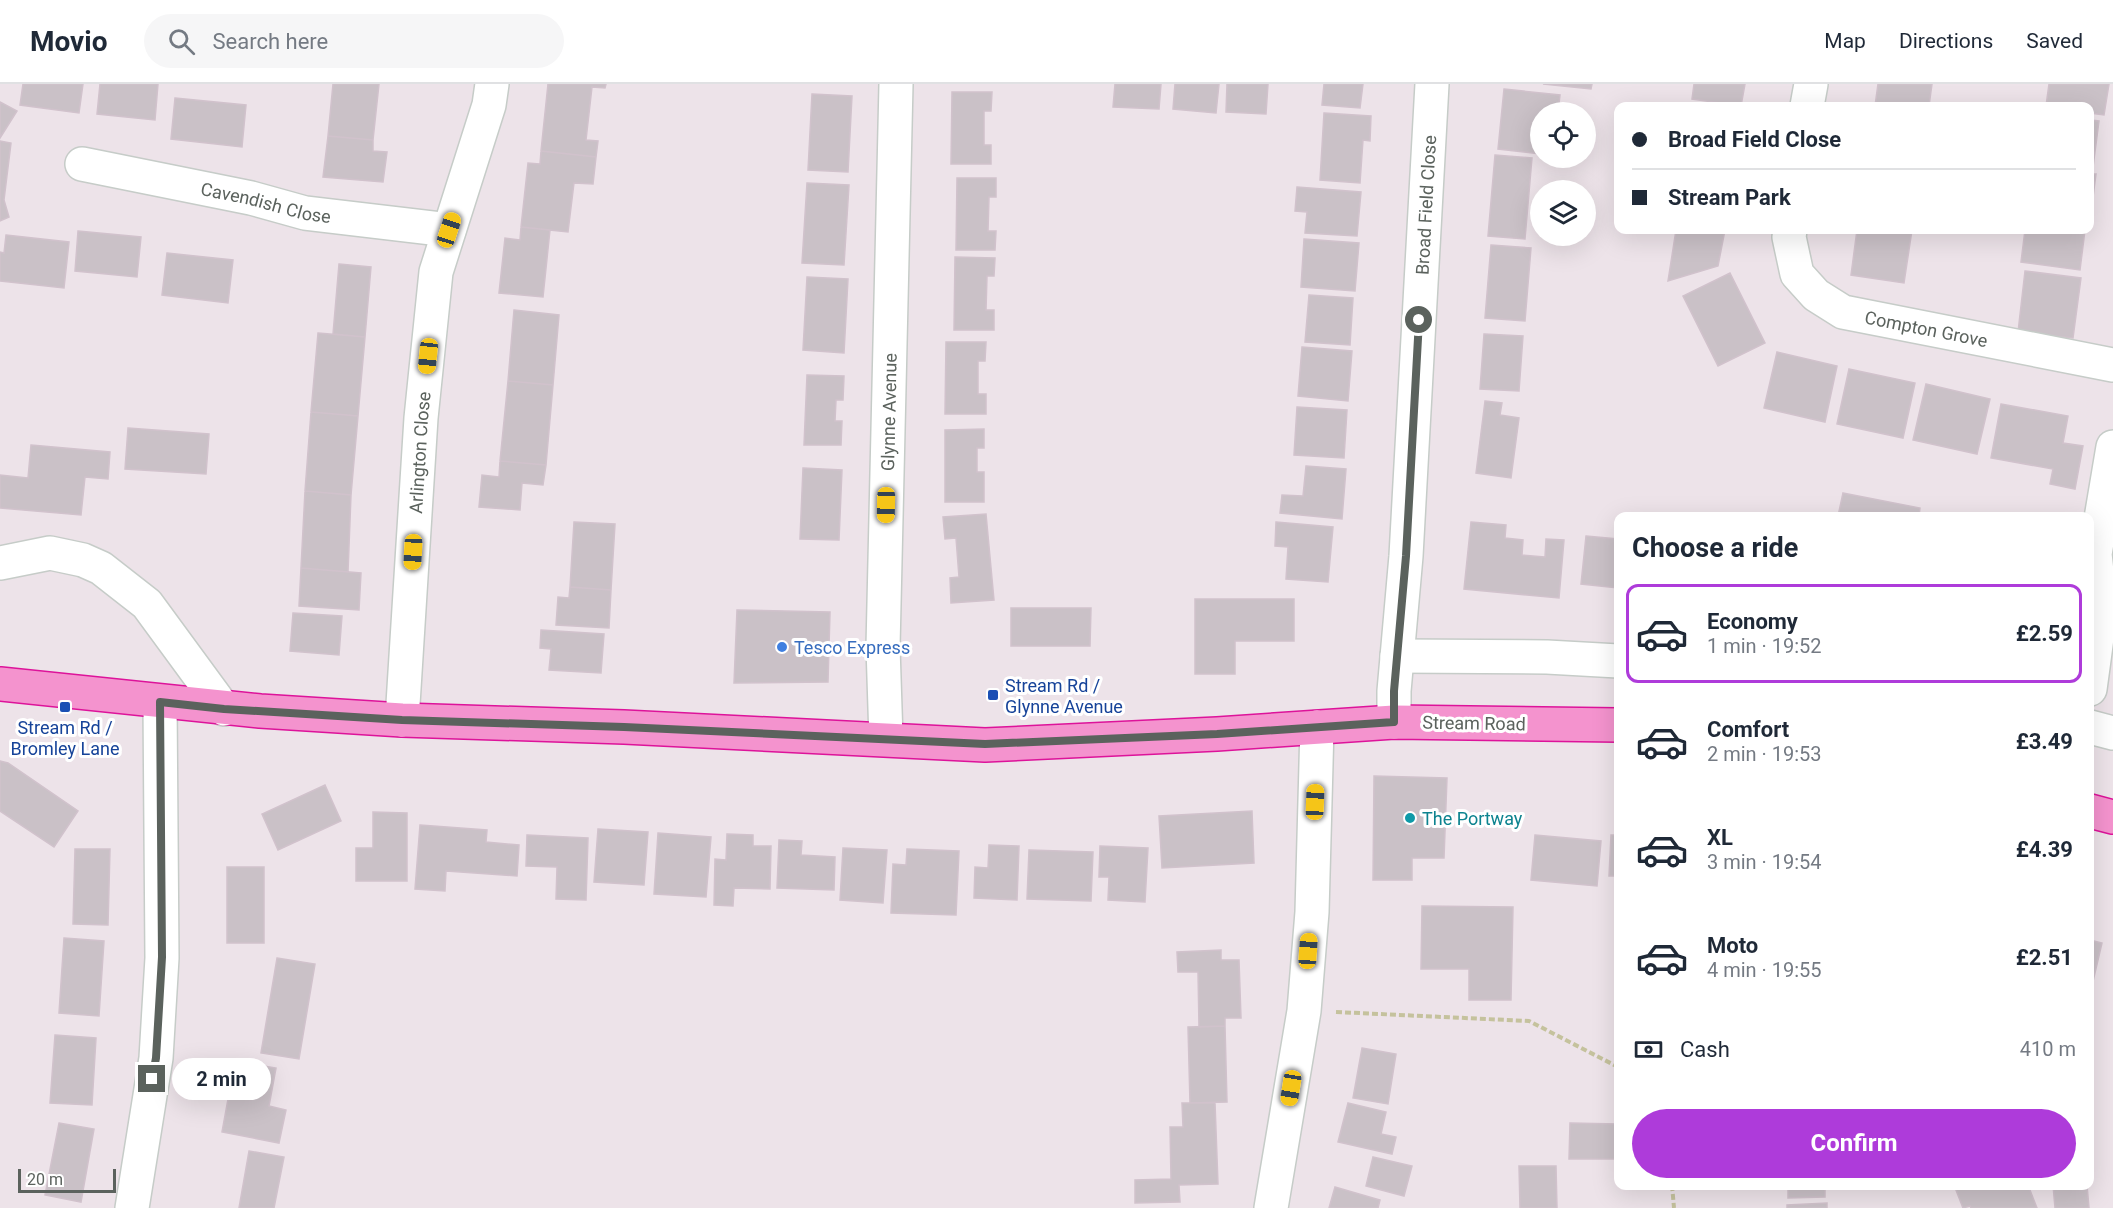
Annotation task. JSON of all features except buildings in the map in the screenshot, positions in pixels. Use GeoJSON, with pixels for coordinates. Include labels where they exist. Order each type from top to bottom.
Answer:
{"type":"FeatureCollection","features":[{"type":"Feature","properties":{"kind":"highway","name":"Stream Road"},"geometry":{"type":"LineString","coordinates":[[0,684],[224,709],[402,720],[624,727],[985,744],[1217,734],[1394,722],[1614,725]]}},
{"type":"Feature","properties":{"kind":"highway"},"geometry":{"type":"LineString","coordinates":[[2094,812],[2113,817]]}},
{"type":"Feature","properties":{"kind":"street","name":"Arlington Close"},"geometry":{"type":"LineString","coordinates":[[402,720],[421,418],[436,272],[489,105],[492,84]]}},
{"type":"Feature","properties":{"kind":"street","name":"Glynne Avenue"},"geometry":{"type":"LineString","coordinates":[[886,739],[883,647],[896,84]]}},
{"type":"Feature","properties":{"kind":"street","name":"Broad Field Close"},"geometry":{"type":"LineString","coordinates":[[1394,722],[1394,691],[1406,556],[1432,84]]}},
{"type":"Feature","properties":{"kind":"street"},"geometry":{"type":"LineString","coordinates":[[1808,102],[1811,84]]}},
{"type":"Feature","properties":{"kind":"street","name":"Cavendish Close"},"geometry":{"type":"LineString","coordinates":[[82,164],[251,198],[305,213],[449,230]]}},
{"type":"Feature","properties":{"kind":"street","name":"Compton Grove"},"geometry":{"type":"LineString","coordinates":[[1789,234],[1797,274],[1816,295],[1843,312],[2113,365]]}},
{"type":"Feature","properties":{"kind":"street"},"geometry":{"type":"LineString","coordinates":[[2094,549],[2113,447]]}},
{"type":"Feature","properties":{"kind":"street"},"geometry":{"type":"LineString","coordinates":[[0,563],[50,554],[83,560],[101,568],[147,604],[224,709]]}},
{"type":"Feature","properties":{"kind":"street"},"geometry":{"type":"LineString","coordinates":[[2094,571],[2101,608],[2094,660]]}},
{"type":"Feature","properties":{"kind":"street"},"geometry":{"type":"LineString","coordinates":[[1397,656],[1547,657],[1614,661]]}},
{"type":"Feature","properties":{"kind":"street"},"geometry":{"type":"LineString","coordinates":[[132,1208],[156,1058],[162,957],[160,702]]}},
{"type":"Feature","properties":{"kind":"street"},"geometry":{"type":"LineString","coordinates":[[1271,1208],[1304,1011],[1312,912],[1317,727]]}},
{"type":"Feature","properties":{"kind":"street"},"geometry":{"type":"LineString","coordinates":[[2094,727],[2113,733]]}},
{"type":"Feature","properties":{"kind":"path"},"geometry":{"type":"LineString","coordinates":[[1304,1011],[1529,1021],[1614,1065]]}},
{"type":"Feature","properties":{"kind":"path"},"geometry":{"type":"LineString","coordinates":[[1672,1190],[1674,1208]]}},
{"type":"Feature","properties":{"kind":"place","name":"Tesco Express"},"geometry":{"type":"Point","coordinates":[782,647]}},
{"type":"Feature","properties":{"kind":"place","name":"Stream Rd / Glynne Avenue"},"geometry":{"type":"Point","coordinates":[993,695]}},
{"type":"Feature","properties":{"kind":"place","name":"Stream Rd / Bromley Lane"},"geometry":{"type":"Point","coordinates":[65,707]}},
{"type":"Feature","properties":{"kind":"place","name":"The Portway"},"geometry":{"type":"Point","coordinates":[1410,818]}},
{"type":"Feature","properties":{"kind":"route"},"geometry":{"type":"LineString","coordinates":[[152,1079],[156,1058],[162,957],[160,702],[224,709],[402,720],[624,727],[985,744],[1217,734],[1394,722],[1394,691],[1406,556],[1419,320]]}}]}
